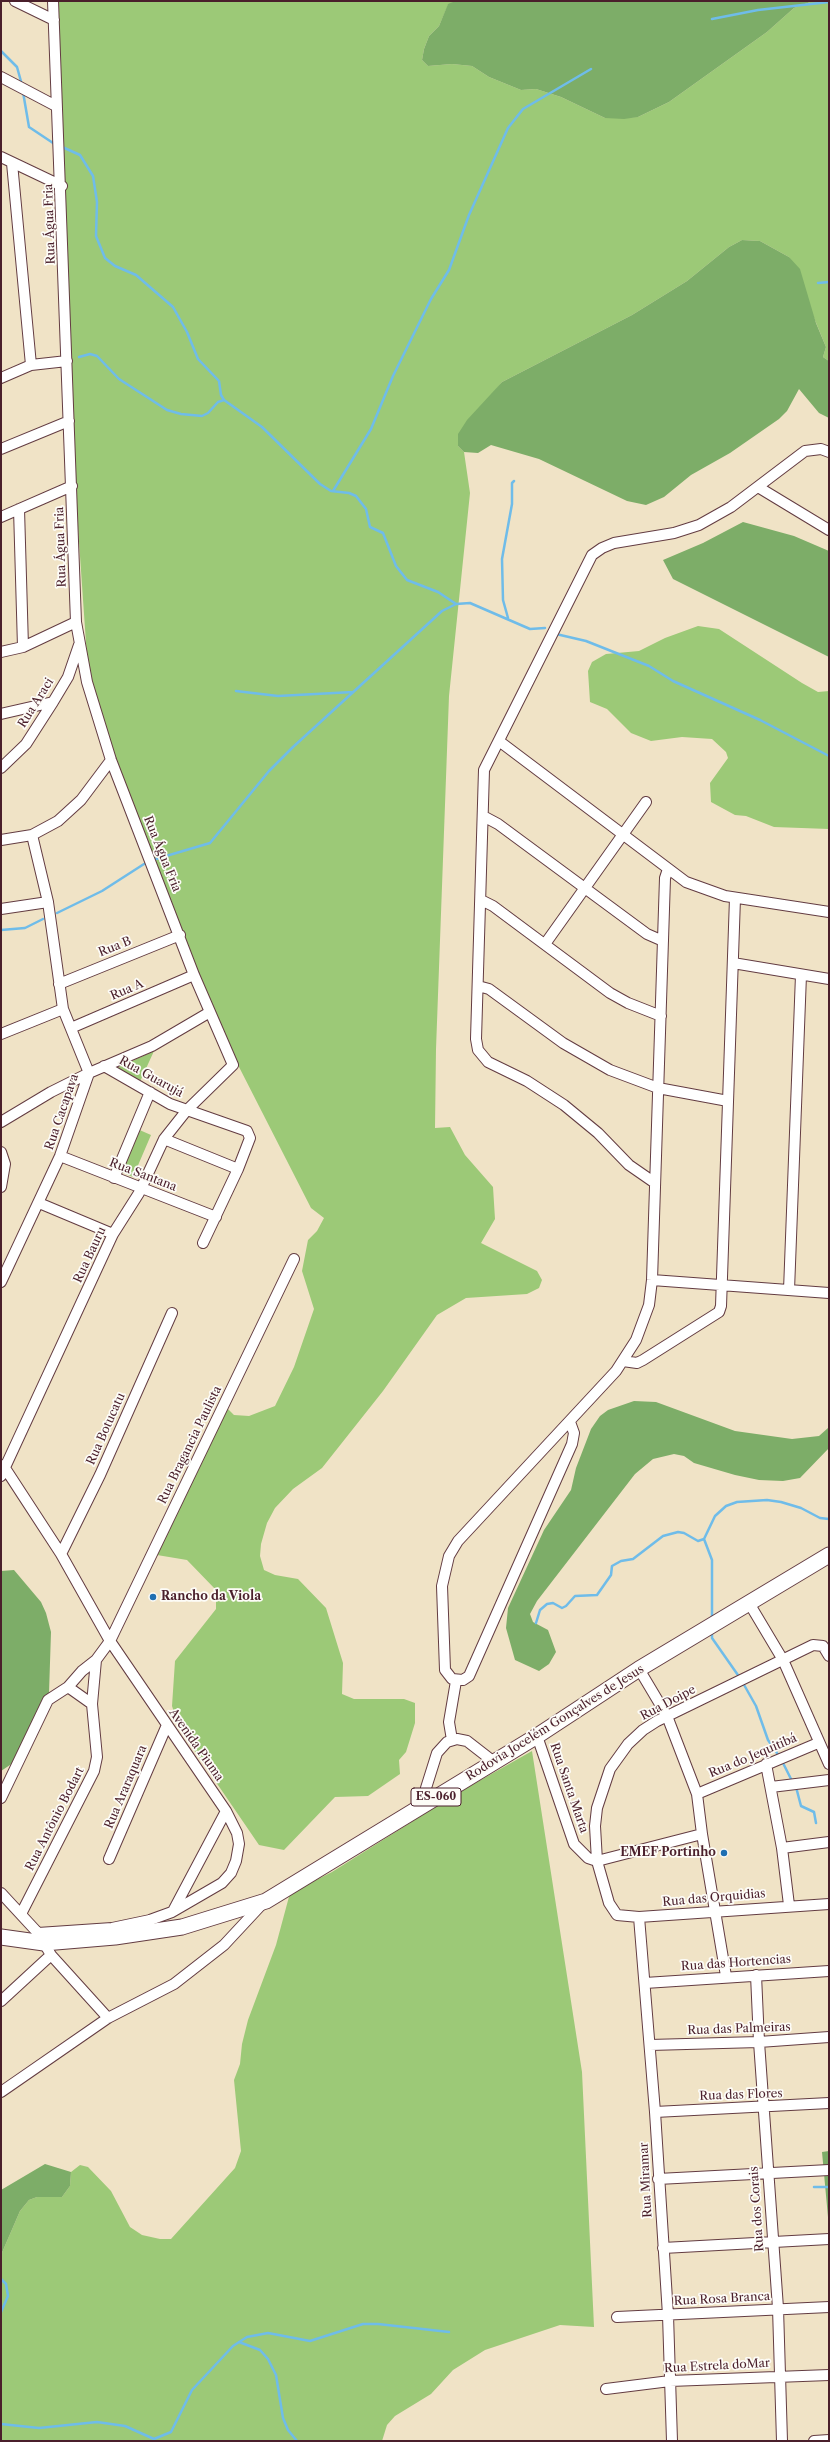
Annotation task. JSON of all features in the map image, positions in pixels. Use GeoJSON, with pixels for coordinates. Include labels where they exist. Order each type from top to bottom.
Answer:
{"type":"FeatureCollection","features":[{"type":"Feature","properties":{"kind":"main road","name":"Rodovia Jocelém Gonçalves de Jesus"},"geometry":{"type":"LineString","coordinates":[[1,1937],[45,1944],[77,1942],[182,1927],[266,1901],[537,1736],[639,1669],[829,1555]]}},
{"type":"Feature","properties":{"kind":"street"},"geometry":{"type":"LineString","coordinates":[[15,1],[54,20]]}},
{"type":"Feature","properties":{"kind":"street","name":"Rua Água Fria"},"geometry":{"type":"LineString","coordinates":[[53,1],[56,106],[62,186],[76,622],[87,682],[111,760],[180,935],[194,975],[233,1065]]}},
{"type":"Feature","properties":{"kind":"street"},"geometry":{"type":"LineString","coordinates":[[1,77],[56,106]]}},
{"type":"Feature","properties":{"kind":"street"},"geometry":{"type":"LineString","coordinates":[[1,157],[62,186]]}},
{"type":"Feature","properties":{"kind":"street"},"geometry":{"type":"LineString","coordinates":[[12,163],[31,365]]}},
{"type":"Feature","properties":{"kind":"street"},"geometry":{"type":"LineString","coordinates":[[1,378],[31,365],[67,361]]}},
{"type":"Feature","properties":{"kind":"street"},"geometry":{"type":"LineString","coordinates":[[1,449],[69,421]]}},
{"type":"Feature","properties":{"kind":"street"},"geometry":{"type":"LineString","coordinates":[[655,1183],[629,1165],[598,1133],[564,1105],[527,1081],[484,1058],[477,1044],[484,770],[592,555],[602,548],[614,544],[674,533],[699,525],[721,513],[805,451],[821,449],[829,452]]}},
{"type":"Feature","properties":{"kind":"street"},"geometry":{"type":"LineString","coordinates":[[1,517],[72,486]]}},
{"type":"Feature","properties":{"kind":"street"},"geometry":{"type":"LineString","coordinates":[[758,487],[829,530]]}},
{"type":"Feature","properties":{"kind":"street"},"geometry":{"type":"LineString","coordinates":[[19,509],[23,647]]}},
{"type":"Feature","properties":{"kind":"street"},"geometry":{"type":"LineString","coordinates":[[1,652],[23,647],[76,622]]}},
{"type":"Feature","properties":{"kind":"street","name":"Rua Araci"},"geometry":{"type":"LineString","coordinates":[[1,768],[26,744],[53,702],[68,676],[80,644]]}},
{"type":"Feature","properties":{"kind":"street"},"geometry":{"type":"LineString","coordinates":[[1,714],[53,702]]}},
{"type":"Feature","properties":{"kind":"street"},"geometry":{"type":"LineString","coordinates":[[499,741],[622,835],[668,869],[696,887],[735,898],[829,912]]}},
{"type":"Feature","properties":{"kind":"street"},"geometry":{"type":"LineString","coordinates":[[1,840],[32,835],[58,821],[81,800],[111,760]]}},
{"type":"Feature","properties":{"kind":"street"},"geometry":{"type":"LineString","coordinates":[[545,944],[646,802]]}},
{"type":"Feature","properties":{"kind":"street"},"geometry":{"type":"LineString","coordinates":[[483,816],[498,824],[647,934],[663,941]]}},
{"type":"Feature","properties":{"kind":"street"},"geometry":{"type":"LineString","coordinates":[[1,1122],[51,1092],[89,1073],[64,1009],[59,984],[48,902],[32,835]]}},
{"type":"Feature","properties":{"kind":"street"},"geometry":{"type":"LineString","coordinates":[[570,1422],[574,1433],[572,1444],[469,1676],[463,1680],[456,1680],[449,1677],[445,1670],[442,1586],[449,1556],[458,1542],[570,1422],[623,1361],[641,1329],[648,1305],[652,1280],[665,878],[668,869]]}},
{"type":"Feature","properties":{"kind":"street"},"geometry":{"type":"LineString","coordinates":[[623,1361],[637,1363],[718,1312],[721,1306],[735,898]]}},
{"type":"Feature","properties":{"kind":"street"},"geometry":{"type":"LineString","coordinates":[[481,900],[493,906],[610,993],[628,1003],[661,1016]]}},
{"type":"Feature","properties":{"kind":"street"},"geometry":{"type":"LineString","coordinates":[[1,909],[48,902]]}},
{"type":"Feature","properties":{"kind":"street","name":"Rua B"},"geometry":{"type":"LineString","coordinates":[[59,984],[180,935]]}},
{"type":"Feature","properties":{"kind":"street"},"geometry":{"type":"LineString","coordinates":[[733,963],[829,979]]}},
{"type":"Feature","properties":{"kind":"street","name":"Rua A"},"geometry":{"type":"LineString","coordinates":[[71,1028],[194,975]]}},
{"type":"Feature","properties":{"kind":"street"},"geometry":{"type":"LineString","coordinates":[[789,1290],[801,975]]}},
{"type":"Feature","properties":{"kind":"street"},"geometry":{"type":"LineString","coordinates":[[478,986],[489,990],[590,1060],[626,1077],[658,1088],[728,1101]]}},
{"type":"Feature","properties":{"kind":"street"},"geometry":{"type":"LineString","coordinates":[[1,1034],[64,1009]]}},
{"type":"Feature","properties":{"kind":"street","name":"Rua Cacapava"},"geometry":{"type":"LineString","coordinates":[[1,1282],[60,1156],[89,1073],[152,1046],[210,1012]]}},
{"type":"Feature","properties":{"kind":"street","name":"Rua Bauru"},"geometry":{"type":"LineString","coordinates":[[2,1468],[113,1234],[141,1188],[164,1139],[187,1110],[233,1065]]}},
{"type":"Feature","properties":{"kind":"street","name":"Rua Guarujá"},"geometry":{"type":"LineString","coordinates":[[104,1066],[170,1104],[246,1131],[250,1138],[238,1169]]}},
{"type":"Feature","properties":{"kind":"street"},"geometry":{"type":"LineString","coordinates":[[114,1178],[150,1092]]}},
{"type":"Feature","properties":{"kind":"street"},"geometry":{"type":"LineString","coordinates":[[164,1139],[238,1169],[203,1243]]}},
{"type":"Feature","properties":{"kind":"street"},"geometry":{"type":"LineString","coordinates":[[1,1152],[5,1164],[1,1187]]}},
{"type":"Feature","properties":{"kind":"street","name":"Rua Santana"},"geometry":{"type":"LineString","coordinates":[[60,1156],[216,1217]]}},
{"type":"Feature","properties":{"kind":"street"},"geometry":{"type":"LineString","coordinates":[[39,1203],[113,1234]]}},
{"type":"Feature","properties":{"kind":"street","name":"Rua Bragancia Paulista"},"geometry":{"type":"LineString","coordinates":[[1,1798],[48,1700],[68,1687],[82,1671],[96,1660],[110,1641],[294,1259]]}},
{"type":"Feature","properties":{"kind":"street"},"geometry":{"type":"LineString","coordinates":[[652,1280],[829,1293]]}},
{"type":"Feature","properties":{"kind":"street","name":"Rua Botucatu"},"geometry":{"type":"LineString","coordinates":[[61,1554],[100,1475],[172,1313]]}},
{"type":"Feature","properties":{"kind":"street","name":"Avenida Piuma"},"geometry":{"type":"LineString","coordinates":[[2,1468],[61,1554],[110,1641],[226,1811],[237,1833],[239,1844],[237,1856],[231,1873],[222,1883],[172,1912],[150,1920],[45,1944]]}},
{"type":"Feature","properties":{"kind":"street"},"geometry":{"type":"LineString","coordinates":[[749,1603],[783,1660],[818,1743],[829,1764]]}},
{"type":"Feature","properties":{"kind":"street","name":"Rua Doipe"},"geometry":{"type":"LineString","coordinates":[[609,1903],[597,1861],[597,1808],[610,1769],[634,1737],[667,1716],[809,1646],[820,1645],[829,1656]]}},
{"type":"Feature","properties":{"kind":"street","name":"Rua Antônio Bodart"},"geometry":{"type":"LineString","coordinates":[[21,1914],[94,1771],[97,1757],[92,1704],[96,1660]]}},
{"type":"Feature","properties":{"kind":"street"},"geometry":{"type":"LineString","coordinates":[[639,1669],[667,1716],[697,1794],[714,1912],[726,1976]]}},
{"type":"Feature","properties":{"kind":"street"},"geometry":{"type":"LineString","coordinates":[[452,1740],[449,1722],[456,1680]]}},
{"type":"Feature","properties":{"kind":"street"},"geometry":{"type":"LineString","coordinates":[[68,1687],[92,1704]]}},
{"type":"Feature","properties":{"kind":"street","name":"Rua Araraquara"},"geometry":{"type":"LineString","coordinates":[[109,1860],[166,1725]]}},
{"type":"Feature","properties":{"kind":"street","name":"Rua Santa Marta"},"geometry":{"type":"LineString","coordinates":[[537,1736],[574,1844],[588,1858],[597,1861]]}},
{"type":"Feature","properties":{"kind":"street"},"geometry":{"type":"LineString","coordinates":[[427,1802],[426,1788],[436,1753],[443,1744],[452,1740],[467,1741],[494,1762]]}},
{"type":"Feature","properties":{"kind":"street","name":"Rua do Jequitibá"},"geometry":{"type":"LineString","coordinates":[[697,1794],[818,1743]]}},
{"type":"Feature","properties":{"kind":"street"},"geometry":{"type":"LineString","coordinates":[[766,1764],[772,1787],[782,1848],[789,1905]]}},
{"type":"Feature","properties":{"kind":"street"},"geometry":{"type":"LineString","coordinates":[[772,1787],[829,1780]]}},
{"type":"Feature","properties":{"kind":"street"},"geometry":{"type":"LineString","coordinates":[[172,1912],[226,1811]]}},
{"type":"Feature","properties":{"kind":"street"},"geometry":{"type":"LineString","coordinates":[[597,1861],[702,1834]]}},
{"type":"Feature","properties":{"kind":"street"},"geometry":{"type":"LineString","coordinates":[[782,1848],[829,1842]]}},
{"type":"Feature","properties":{"kind":"street"},"geometry":{"type":"LineString","coordinates":[[1,1893],[21,1914],[108,2018]]}},
{"type":"Feature","properties":{"kind":"street"},"geometry":{"type":"LineString","coordinates":[[1,2092],[108,2018],[174,1984],[200,1966],[224,1945],[266,1901]]}},
{"type":"Feature","properties":{"kind":"street","name":"Rua das Orquidias"},"geometry":{"type":"LineString","coordinates":[[609,1903],[617,1915],[639,1918],[789,1905],[829,1904]]}},
{"type":"Feature","properties":{"kind":"street","name":"Rua Miramar"},"geometry":{"type":"LineString","coordinates":[[639,1918],[655,2112],[658,2179],[668,2315],[672,2441]]}},
{"type":"Feature","properties":{"kind":"street"},"geometry":{"type":"LineString","coordinates":[[1,2001],[45,1944]]}},
{"type":"Feature","properties":{"kind":"street","name":"Rua das Hortencias"},"geometry":{"type":"LineString","coordinates":[[645,1983],[726,1976],[829,1971]]}},
{"type":"Feature","properties":{"kind":"street","name":"Rua dos Corais"},"geometry":{"type":"LineString","coordinates":[[756,1975],[763,2108],[778,2308],[778,2376],[782,2441]]}},
{"type":"Feature","properties":{"kind":"street","name":"Rua das Palmeiras"},"geometry":{"type":"LineString","coordinates":[[650,2045],[759,2042],[829,2037]]}},
{"type":"Feature","properties":{"kind":"street","name":"Rua das Flores"},"geometry":{"type":"LineString","coordinates":[[655,2112],[829,2104]]}},
{"type":"Feature","properties":{"kind":"street"},"geometry":{"type":"LineString","coordinates":[[658,2179],[769,2175],[829,2170]]}},
{"type":"Feature","properties":{"kind":"street"},"geometry":{"type":"LineString","coordinates":[[663,2248],[829,2239]]}},
{"type":"Feature","properties":{"kind":"street","name":"Rua Rosa Branca"},"geometry":{"type":"LineString","coordinates":[[617,2317],[778,2308],[829,2307]]}},
{"type":"Feature","properties":{"kind":"street","name":"Rua Estrela doMar"},"geometry":{"type":"LineString","coordinates":[[606,2389],[670,2381],[829,2375]]}},
{"type":"Feature","properties":{"kind":"street"},"geometry":{"type":"LineString","coordinates":[[814,2441],[829,2440]]}},
{"type":"Feature","properties":{"kind":"green space"},"geometry":{"type":"Polygon","coordinates":[[[57,1],[455,1],[448,5],[439,26],[429,36],[422,60],[428,66],[452,64],[472,66],[489,77],[521,90],[536,89],[561,97],[605,118],[638,117],[669,102],[767,32],[794,8],[813,1],[829,1],[829,361],[823,357],[826,347],[789,257],[760,241],[742,240],[729,247],[687,281],[632,315],[502,382],[487,401],[458,446],[464,452],[470,493],[449,696],[436,1049],[435,1128],[450,1127],[465,1155],[493,1187],[495,1219],[481,1243],[537,1271],[542,1280],[539,1288],[527,1294],[466,1298],[437,1315],[383,1391],[322,1468],[293,1489],[275,1508],[267,1523],[261,1544],[260,1556],[264,1570],[275,1575],[298,1579],[326,1608],[343,1663],[342,1694],[354,1699],[404,1699],[415,1703],[415,1723],[406,1752],[399,1760],[400,1774],[368,1796],[335,1797],[284,1850],[259,1845],[179,1728],[172,1706],[175,1661],[216,1609],[216,1590],[187,1560],[151,1554],[220,1401],[234,1415],[249,1416],[275,1406],[294,1367],[314,1309],[302,1271],[308,1240],[317,1231],[324,1218],[311,1208],[237,1063],[174,921],[134,819],[88,672],[72,440],[57,1]]]}},
{"type":"Feature","properties":{"kind":"green space"},"geometry":{"type":"Polygon","coordinates":[[[455,1],[813,1],[794,8],[767,32],[669,102],[638,117],[624,119],[605,118],[561,97],[536,89],[521,90],[489,77],[472,66],[452,64],[428,66],[422,60],[429,36],[439,26],[448,4],[455,1]]]}},
{"type":"Feature","properties":{"kind":"green space"},"geometry":{"type":"Polygon","coordinates":[[[742,240],[760,241],[789,257],[800,269],[816,323],[826,347],[823,357],[829,361],[829,418],[819,413],[799,389],[787,411],[779,419],[730,453],[691,475],[664,497],[646,505],[627,501],[539,459],[491,445],[478,453],[464,452],[458,446],[458,434],[467,420],[502,382],[632,315],[687,281],[729,247],[742,240]]]}},
{"type":"Feature","properties":{"kind":"green space"},"geometry":{"type":"Polygon","coordinates":[[[743,522],[794,536],[829,551],[829,657],[673,579],[663,560],[703,543],[743,522]]]}},
{"type":"Feature","properties":{"kind":"green space"},"geometry":{"type":"Polygon","coordinates":[[[698,626],[719,629],[802,683],[818,692],[829,691],[829,829],[774,827],[746,816],[735,815],[711,802],[710,783],[728,758],[726,752],[712,739],[682,737],[651,741],[631,733],[607,709],[590,702],[588,671],[592,662],[606,654],[639,651],[665,638],[698,626]]]}},
{"type":"Feature","properties":{"kind":"green space"},"geometry":{"type":"Polygon","coordinates":[[[154,1051],[138,1086],[108,1072],[154,1051]]]}},
{"type":"Feature","properties":{"kind":"green space"},"geometry":{"type":"Polygon","coordinates":[[[135,1128],[151,1135],[133,1177],[117,1170],[135,1128]]]}},
{"type":"Feature","properties":{"kind":"green space"},"geometry":{"type":"Polygon","coordinates":[[[634,1401],[656,1402],[735,1431],[792,1439],[819,1436],[828,1428],[829,1448],[800,1478],[783,1481],[759,1480],[735,1475],[694,1463],[684,1456],[674,1454],[653,1459],[635,1474],[537,1601],[530,1614],[533,1622],[548,1630],[556,1652],[549,1664],[539,1671],[515,1660],[506,1628],[508,1608],[544,1530],[571,1490],[576,1468],[591,1429],[600,1416],[608,1410],[634,1401]]]}},
{"type":"Feature","properties":{"kind":"green space"},"geometry":{"type":"Polygon","coordinates":[[[14,1570],[41,1602],[46,1613],[51,1632],[49,1693],[13,1763],[1,1771],[1,1571],[14,1570]]]}},
{"type":"Feature","properties":{"kind":"green space"},"geometry":{"type":"Polygon","coordinates":[[[532,1751],[582,2072],[594,2327],[560,2325],[485,2350],[453,2370],[431,2394],[395,2416],[387,2425],[382,2441],[1,2441],[1,2255],[20,2211],[29,2200],[37,2197],[62,2197],[70,2186],[71,2172],[80,2165],[88,2167],[111,2191],[130,2227],[142,2235],[160,2239],[171,2239],[235,2168],[241,2151],[234,2080],[240,2064],[242,2044],[248,2020],[276,1945],[290,1893],[332,1872],[456,1794],[532,1751]]]}},
{"type":"Feature","properties":{"kind":"green space"},"geometry":{"type":"Polygon","coordinates":[[[829,2151],[829,2228],[822,2152],[829,2151]]]}},
{"type":"Feature","properties":{"kind":"green space"},"geometry":{"type":"Polygon","coordinates":[[[45,2164],[71,2172],[70,2186],[62,2197],[37,2197],[29,2200],[20,2211],[1,2255],[1,2190],[45,2164]]]}},
{"type":"Feature","properties":{"kind":"waterway"},"geometry":{"type":"LineString","coordinates":[[712,19],[758,10],[829,2]]}},
{"type":"Feature","properties":{"kind":"waterway"},"geometry":{"type":"LineString","coordinates":[[1,51],[17,67],[22,85]]}},
{"type":"Feature","properties":{"kind":"waterway"},"geometry":{"type":"LineString","coordinates":[[333,491],[371,429],[393,376],[431,299],[449,270],[469,215],[508,128],[523,109],[591,69]]}},
{"type":"Feature","properties":{"kind":"waterway"},"geometry":{"type":"LineString","coordinates":[[23,92],[29,127],[56,145]]}},
{"type":"Feature","properties":{"kind":"waterway"},"geometry":{"type":"LineString","coordinates":[[60,146],[80,155],[93,176],[97,202],[96,236],[105,258],[115,266],[136,275],[173,307],[187,332],[198,359],[219,381],[221,395],[224,400],[262,427],[320,484],[331,491],[349,493],[356,496],[366,509],[370,527],[383,533],[396,566],[407,580],[438,592],[456,604]]}},
{"type":"Feature","properties":{"kind":"waterway"},"geometry":{"type":"LineString","coordinates":[[818,283],[829,282]]}},
{"type":"Feature","properties":{"kind":"waterway"},"geometry":{"type":"LineString","coordinates":[[79,357],[90,354],[97,356],[119,379],[167,410],[181,414],[202,416],[208,413],[218,402],[224,400]]}},
{"type":"Feature","properties":{"kind":"waterway"},"geometry":{"type":"LineString","coordinates":[[508,618],[503,600],[502,559],[512,504],[512,483],[514,481]]}},
{"type":"Feature","properties":{"kind":"waterway"},"geometry":{"type":"LineString","coordinates":[[156,859],[210,843],[269,771],[293,747],[442,611],[456,604],[470,603],[530,629],[545,628]]}},
{"type":"Feature","properties":{"kind":"waterway"},"geometry":{"type":"LineString","coordinates":[[556,634],[586,641],[649,666],[673,681],[760,720],[829,756]]}},
{"type":"Feature","properties":{"kind":"waterway"},"geometry":{"type":"LineString","coordinates":[[236,691],[278,696],[353,692]]}},
{"type":"Feature","properties":{"kind":"waterway"},"geometry":{"type":"LineString","coordinates":[[57,913],[102,891],[144,864]]}},
{"type":"Feature","properties":{"kind":"waterway"},"geometry":{"type":"LineString","coordinates":[[1,930],[25,928],[43,919]]}},
{"type":"Feature","properties":{"kind":"waterway"},"geometry":{"type":"LineString","coordinates":[[536,1623],[540,1610],[547,1604],[553,1603],[562,1608],[566,1606],[575,1596],[597,1595],[611,1575],[612,1566],[621,1561],[633,1559],[663,1536],[678,1532],[684,1533],[698,1541],[704,1539],[715,1516],[726,1506],[737,1502],[767,1500],[781,1502],[801,1508],[820,1518],[829,1519]]}},
{"type":"Feature","properties":{"kind":"waterway"},"geometry":{"type":"LineString","coordinates":[[704,1539],[712,1560],[712,1619]]}},
{"type":"Feature","properties":{"kind":"waterway"},"geometry":{"type":"LineString","coordinates":[[712,1632],[712,1638],[740,1678]]}},
{"type":"Feature","properties":{"kind":"waterway"},"geometry":{"type":"LineString","coordinates":[[743,1683],[756,1706],[768,1740],[779,1756]]}},
{"type":"Feature","properties":{"kind":"waterway"},"geometry":{"type":"LineString","coordinates":[[782,1761],[792,1781]]}},
{"type":"Feature","properties":{"kind":"waterway"},"geometry":{"type":"LineString","coordinates":[[796,1787],[801,1806],[814,1812],[816,1823]]}},
{"type":"Feature","properties":{"kind":"waterway"},"geometry":{"type":"LineString","coordinates":[[814,2187],[829,2187]]}},
{"type":"Feature","properties":{"kind":"waterway"},"geometry":{"type":"LineString","coordinates":[[1,2279],[6,2284],[8,2296],[1,2312]]}},
{"type":"Feature","properties":{"kind":"waterway"},"geometry":{"type":"LineString","coordinates":[[1,2424],[39,2428],[97,2422],[125,2426],[154,2439],[171,2432],[192,2390],[233,2346],[247,2337],[268,2333],[310,2341],[363,2324],[378,2324],[449,2332]]}},
{"type":"Feature","properties":{"kind":"waterway"},"geometry":{"type":"LineString","coordinates":[[239,2342],[260,2350],[268,2359],[276,2375],[283,2418],[288,2430],[297,2441]]}},
{"type":"Feature","properties":{"kind":"place","name":"Rancho da Viola"},"geometry":{"type":"Point","coordinates":[153,1597]}},
{"type":"Feature","properties":{"kind":"place","name":"EMEF Portinho"},"geometry":{"type":"Point","coordinates":[724,1853]}}]}
